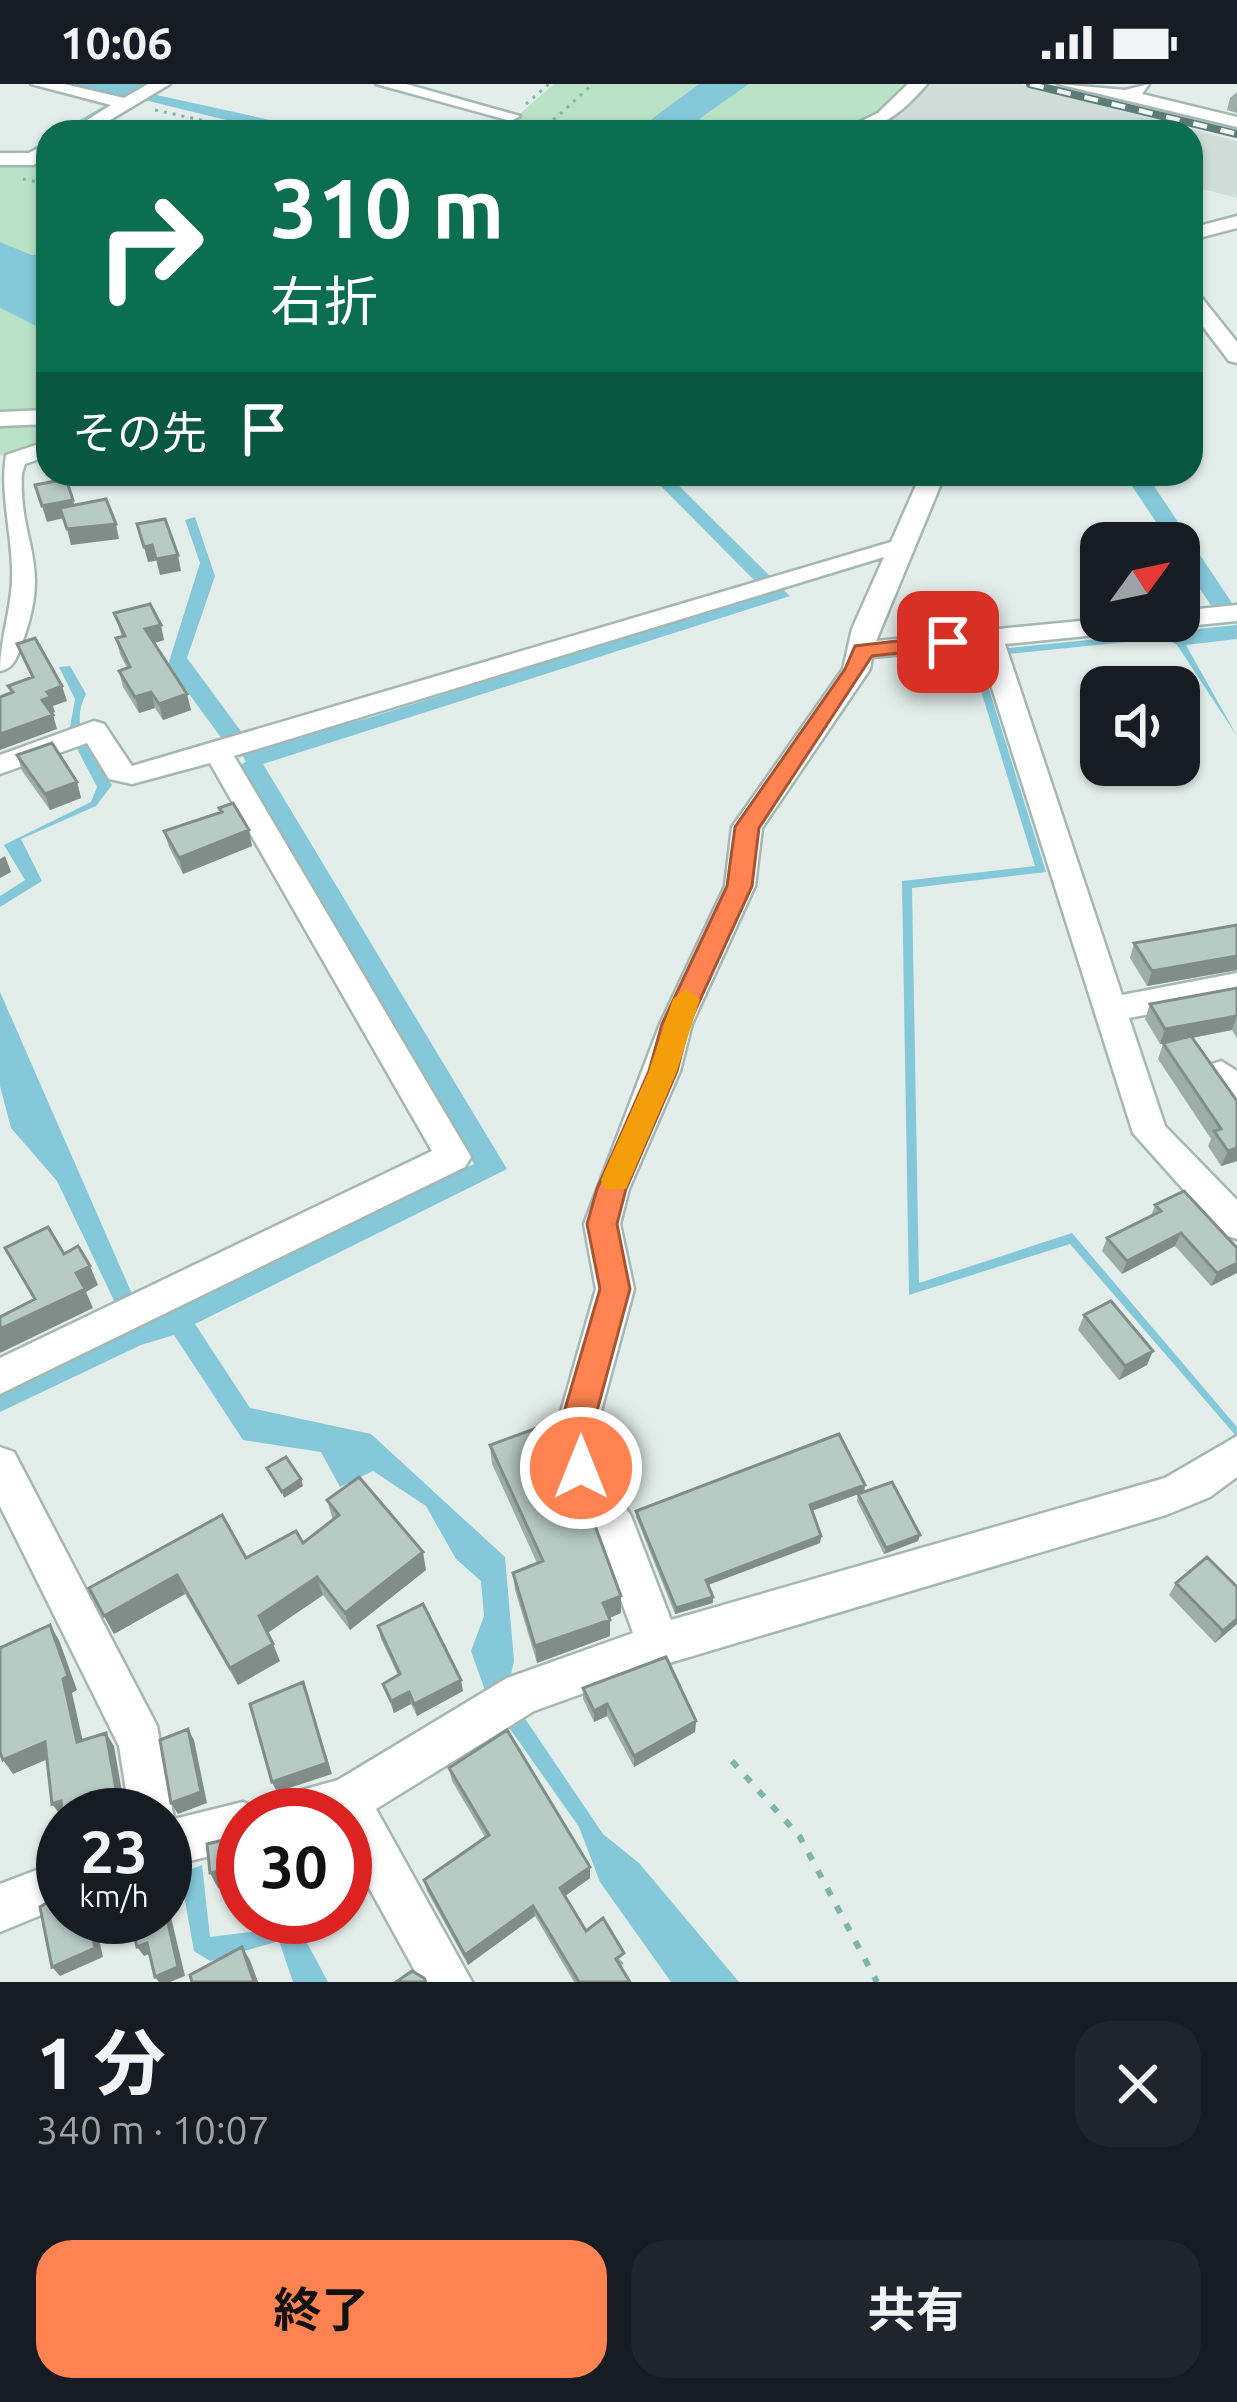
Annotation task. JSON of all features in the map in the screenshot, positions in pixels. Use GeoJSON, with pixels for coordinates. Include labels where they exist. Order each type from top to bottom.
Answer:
{"type":"FeatureCollection","features":[{"type":"Feature","properties":{"kind":"street"},"geometry":{"type":"LineString","coordinates":[[40,84],[127,99]]}},
{"type":"Feature","properties":{"kind":"street"},"geometry":{"type":"LineString","coordinates":[[95,120],[160,84]]}},
{"type":"Feature","properties":{"kind":"street"},"geometry":{"type":"LineString","coordinates":[[385,84],[429,99],[512,116]]}},
{"type":"Feature","properties":{"kind":"street"},"geometry":{"type":"LineString","coordinates":[[877,120],[918,84]]}},
{"type":"Feature","properties":{"kind":"street"},"geometry":{"type":"LineString","coordinates":[[1067,84],[1135,90],[1237,122]]}},
{"type":"Feature","properties":{"kind":"street"},"geometry":{"type":"LineString","coordinates":[[0,159],[36,156]]}},
{"type":"Feature","properties":{"kind":"street"},"geometry":{"type":"LineString","coordinates":[[1203,231],[1237,222]]}},
{"type":"Feature","properties":{"kind":"street"},"geometry":{"type":"LineString","coordinates":[[1203,312],[1237,356]]}},
{"type":"Feature","properties":{"kind":"street"},"geometry":{"type":"LineString","coordinates":[[0,418],[36,417]]}},
{"type":"Feature","properties":{"kind":"street"},"geometry":{"type":"LineString","coordinates":[[0,663],[26,565],[6,481],[14,460],[36,452]]}},
{"type":"Feature","properties":{"kind":"street"},"geometry":{"type":"LineString","coordinates":[[659,1645],[616,1530],[581,1468],[575,1433],[615,1289],[602,1224],[611,1189],[663,1071],[676,1024],[740,886],[747,827],[856,669],[865,629],[927,486]]}},
{"type":"Feature","properties":{"kind":"street"},"geometry":{"type":"LineString","coordinates":[[0,765],[94,730],[119,772],[132,775],[395,700],[882,549],[898,550]]}},
{"type":"Feature","properties":{"kind":"street"},"geometry":{"type":"LineString","coordinates":[[1200,617],[1237,613]]}},
{"type":"Feature","properties":{"kind":"street"},"geometry":{"type":"LineString","coordinates":[[863,650],[993,648],[1080,634]]}},
{"type":"Feature","properties":{"kind":"street"},"geometry":{"type":"LineString","coordinates":[[993,648],[1150,1133],[1230,1204]]}},
{"type":"Feature","properties":{"kind":"street"},"geometry":{"type":"LineString","coordinates":[[0,1376],[453,1157],[216,748]]}},
{"type":"Feature","properties":{"kind":"street"},"geometry":{"type":"LineString","coordinates":[[1108,1010],[1237,985]]}},
{"type":"Feature","properties":{"kind":"street"},"geometry":{"type":"LineString","coordinates":[[367,1788],[505,1703],[659,1645],[1166,1496],[1196,1484],[1237,1454]]}},
{"type":"Feature","properties":{"kind":"street"},"geometry":{"type":"LineString","coordinates":[[0,1465],[141,1742],[149,1788]]}},
{"type":"Feature","properties":{"kind":"street"},"geometry":{"type":"LineString","coordinates":[[372,1847],[448,1982]]}},
{"type":"Feature","properties":{"kind":"street"},"geometry":{"type":"LineString","coordinates":[[0,1908],[36,1894]]}},
{"type":"Feature","properties":{"kind":"path"},"geometry":{"type":"LineString","coordinates":[[512,116],[549,84]]}},
{"type":"Feature","properties":{"kind":"path"},"geometry":{"type":"LineString","coordinates":[[553,120],[593,84]]}},
{"type":"Feature","properties":{"kind":"path"},"geometry":{"type":"LineString","coordinates":[[127,99],[209,120]]}},
{"type":"Feature","properties":{"kind":"path"},"geometry":{"type":"LineString","coordinates":[[732,1762],[800,1837],[877,1982]]}},
{"type":"Feature","properties":{"kind":"shaded area"},"geometry":{"type":"Polygon","coordinates":[[[925,84],[1020,84],[1157,120],[889,120],[925,84]]]}},
{"type":"Feature","properties":{"kind":"shaded area"},"geometry":{"type":"Polygon","coordinates":[[[1203,132],[1237,141],[1237,198],[1203,189],[1203,132]]]}},
{"type":"Feature","properties":{"kind":"green space"},"geometry":{"type":"Polygon","coordinates":[[[554,84],[699,84],[650,120],[513,120],[554,84]]]}},
{"type":"Feature","properties":{"kind":"green space"},"geometry":{"type":"Polygon","coordinates":[[[749,84],[910,84],[876,120],[698,119],[749,84]]]}},
{"type":"Feature","properties":{"kind":"green space"},"geometry":{"type":"Polygon","coordinates":[[[0,153],[36,161],[36,255],[0,242],[0,153]]]}},
{"type":"Feature","properties":{"kind":"green space"},"geometry":{"type":"Polygon","coordinates":[[[0,308],[36,326],[36,461],[0,455],[0,308]]]}},
{"type":"Feature","properties":{"kind":"water"},"geometry":{"type":"Polygon","coordinates":[[[61,84],[151,84],[152,94],[270,120],[226,120],[128,96],[80,120],[118,98],[61,84]]]}},
{"type":"Feature","properties":{"kind":"water"},"geometry":{"type":"Polygon","coordinates":[[[699,84],[749,84],[699,119],[704,120],[650,120],[699,84]]]}},
{"type":"Feature","properties":{"kind":"water"},"geometry":{"type":"Polygon","coordinates":[[[0,242],[36,255],[36,326],[0,308],[0,242]]]}},
{"type":"Feature","properties":{"kind":"water"},"geometry":{"type":"Polygon","coordinates":[[[661,486],[679,486],[790,596],[263,764],[507,1169],[195,1324],[250,1408],[371,1434],[505,1557],[514,1661],[507,1692],[603,1834],[639,1863],[739,1982],[671,1982],[600,1882],[579,1827],[487,1696],[471,1651],[484,1616],[481,1581],[456,1559],[426,1506],[373,1471],[340,1487],[321,1452],[243,1440],[174,1335],[141,1345],[0,1412],[0,1396],[474,1164],[239,765],[246,762],[240,751],[372,717],[766,592],[661,486]]]}},
{"type":"Feature","properties":{"kind":"water"},"geometry":{"type":"Polygon","coordinates":[[[1132,486],[1154,486],[1178,522],[1156,522],[1132,486]]]}},
{"type":"Feature","properties":{"kind":"water"},"geometry":{"type":"Polygon","coordinates":[[[195,517],[215,576],[187,658],[243,734],[222,739],[168,665],[200,563],[185,520],[195,517]]]}},
{"type":"Feature","properties":{"kind":"water"},"geometry":{"type":"Polygon","coordinates":[[[1200,555],[1234,606],[1212,607],[1200,589],[1200,555]]]}},
{"type":"Feature","properties":{"kind":"water"},"geometry":{"type":"Polygon","coordinates":[[[1237,625],[1237,639],[1186,645],[1198,666],[1191,666],[1172,642],[1200,642],[1200,629],[1237,625]]]}},
{"type":"Feature","properties":{"kind":"water"},"geometry":{"type":"Polygon","coordinates":[[[1080,641],[1126,642],[979,657],[1046,872],[912,888],[919,1283],[1072,1233],[1237,1427],[1237,1437],[1070,1244],[909,1295],[902,881],[1035,866],[969,652],[1080,641]]]}},
{"type":"Feature","properties":{"kind":"water"},"geometry":{"type":"Polygon","coordinates":[[[70,666],[86,694],[81,731],[112,785],[96,806],[21,839],[42,881],[0,907],[0,896],[25,880],[4,845],[91,802],[97,787],[69,733],[75,699],[59,667],[70,666]]]}},
{"type":"Feature","properties":{"kind":"water"},"geometry":{"type":"Polygon","coordinates":[[[1200,670],[1237,736],[1200,680],[1200,670]]]}},
{"type":"Feature","properties":{"kind":"water"},"geometry":{"type":"Polygon","coordinates":[[[0,992],[136,1303],[118,1309],[57,1181],[11,1128],[0,1086],[0,992]]]}},
{"type":"Feature","properties":{"kind":"water"},"geometry":{"type":"Polygon","coordinates":[[[202,1865],[210,1937],[216,1936],[216,1944],[269,1944],[210,1961],[194,1951],[192,1869],[202,1865]]]}},
{"type":"Feature","properties":{"kind":"water"},"geometry":{"type":"Polygon","coordinates":[[[280,1944],[308,1944],[328,1982],[293,1982],[280,1944]]]}},
{"type":"Feature","properties":{"kind":"building"},"geometry":{"type":"Polygon","coordinates":[[[35,485],[68,486],[73,500],[42,506],[35,485]]]}},
{"type":"Feature","properties":{"kind":"building"},"geometry":{"type":"Polygon","coordinates":[[[106,499],[116,524],[67,529],[60,508],[106,499]]]}},
{"type":"Feature","properties":{"kind":"building"},"geometry":{"type":"Polygon","coordinates":[[[165,519],[178,555],[156,559],[152,545],[144,547],[137,524],[165,519]]]}},
{"type":"Feature","properties":{"kind":"building"},"geometry":{"type":"Polygon","coordinates":[[[150,604],[161,625],[145,629],[187,694],[159,704],[151,692],[135,697],[119,671],[130,667],[116,638],[125,636],[114,613],[150,604]]]}},
{"type":"Feature","properties":{"kind":"building"},"geometry":{"type":"Polygon","coordinates":[[[35,638],[62,686],[47,692],[51,697],[42,700],[53,715],[0,734],[0,697],[13,692],[8,686],[33,677],[17,644],[35,638]]]}},
{"type":"Feature","properties":{"kind":"building"},"geometry":{"type":"Polygon","coordinates":[[[52,743],[77,782],[45,794],[17,755],[52,743]]]}},
{"type":"Feature","properties":{"kind":"building"},"geometry":{"type":"Polygon","coordinates":[[[233,803],[249,830],[179,858],[164,831],[222,812],[219,808],[233,803]]]}},
{"type":"Feature","properties":{"kind":"building"},"geometry":{"type":"Polygon","coordinates":[[[1237,925],[1237,956],[1152,971],[1134,943],[1237,925]]]}},
{"type":"Feature","properties":{"kind":"building"},"geometry":{"type":"Polygon","coordinates":[[[1237,988],[1237,1016],[1165,1029],[1150,1004],[1237,988]]]}},
{"type":"Feature","properties":{"kind":"building"},"geometry":{"type":"Polygon","coordinates":[[[1191,1036],[1237,1101],[1237,1148],[1228,1151],[1214,1131],[1221,1129],[1163,1043],[1191,1036]]]}},
{"type":"Feature","properties":{"kind":"building"},"geometry":{"type":"Polygon","coordinates":[[[1184,1191],[1237,1248],[1237,1263],[1217,1273],[1181,1233],[1127,1261],[1107,1238],[1161,1211],[1155,1205],[1184,1191]]]}},
{"type":"Feature","properties":{"kind":"building"},"geometry":{"type":"Polygon","coordinates":[[[48,1227],[64,1254],[78,1246],[90,1266],[76,1273],[85,1289],[0,1329],[0,1317],[35,1299],[5,1248],[48,1227]]]}},
{"type":"Feature","properties":{"kind":"building"},"geometry":{"type":"Polygon","coordinates":[[[1111,1301],[1153,1351],[1125,1366],[1084,1315],[1111,1301]]]}},
{"type":"Feature","properties":{"kind":"building"},"geometry":{"type":"Polygon","coordinates":[[[537,1428],[564,1495],[576,1490],[594,1523],[621,1596],[603,1603],[610,1620],[535,1646],[513,1573],[543,1561],[490,1445],[537,1428]]]}},
{"type":"Feature","properties":{"kind":"building"},"geometry":{"type":"Polygon","coordinates":[[[839,1434],[865,1485],[810,1505],[821,1536],[706,1580],[713,1597],[676,1608],[636,1511],[839,1434]]]}},
{"type":"Feature","properties":{"kind":"building"},"geometry":{"type":"Polygon","coordinates":[[[286,1457],[301,1479],[282,1492],[267,1468],[286,1457]]]}},
{"type":"Feature","properties":{"kind":"building"},"geometry":{"type":"Polygon","coordinates":[[[359,1477],[423,1552],[345,1613],[317,1577],[259,1616],[273,1644],[230,1668],[177,1575],[104,1616],[89,1588],[222,1515],[246,1558],[296,1531],[303,1543],[339,1515],[327,1500],[359,1477]]]}},
{"type":"Feature","properties":{"kind":"building"},"geometry":{"type":"Polygon","coordinates":[[[892,1482],[920,1535],[886,1548],[858,1494],[892,1482]]]}},
{"type":"Feature","properties":{"kind":"building"},"geometry":{"type":"Polygon","coordinates":[[[1207,1557],[1237,1587],[1237,1619],[1223,1631],[1176,1583],[1207,1557]]]}},
{"type":"Feature","properties":{"kind":"building"},"geometry":{"type":"Polygon","coordinates":[[[423,1604],[461,1680],[414,1704],[409,1692],[391,1701],[383,1684],[400,1674],[378,1626],[423,1604]]]}},
{"type":"Feature","properties":{"kind":"building"},"geometry":{"type":"Polygon","coordinates":[[[50,1625],[68,1676],[63,1679],[77,1742],[106,1733],[116,1788],[50,1788],[45,1742],[3,1760],[0,1648],[50,1625]]]}},
{"type":"Feature","properties":{"kind":"building"},"geometry":{"type":"Polygon","coordinates":[[[666,1657],[696,1721],[634,1756],[607,1704],[594,1711],[583,1688],[666,1657]]]}},
{"type":"Feature","properties":{"kind":"building"},"geometry":{"type":"Polygon","coordinates":[[[303,1682],[327,1763],[272,1782],[250,1704],[303,1682]]]}},
{"type":"Feature","properties":{"kind":"building"},"geometry":{"type":"Polygon","coordinates":[[[188,1729],[201,1792],[192,1795],[192,1788],[168,1788],[160,1740],[188,1729]]]}},
{"type":"Feature","properties":{"kind":"building"},"geometry":{"type":"Polygon","coordinates":[[[507,1730],[590,1867],[560,1888],[586,1931],[603,1918],[624,1953],[616,1959],[630,1982],[579,1982],[533,1906],[465,1955],[424,1880],[489,1835],[449,1768],[507,1730]]]}},
{"type":"Feature","properties":{"kind":"building"},"geometry":{"type":"Polygon","coordinates":[[[216,1842],[216,1872],[210,1873],[207,1844],[216,1842]]]}},
{"type":"Feature","properties":{"kind":"building"},"geometry":{"type":"Polygon","coordinates":[[[47,1944],[94,1944],[95,1948],[52,1967],[47,1944]]]}},
{"type":"Feature","properties":{"kind":"building"},"geometry":{"type":"Polygon","coordinates":[[[147,1944],[173,1944],[178,1967],[155,1977],[147,1944]]]}},
{"type":"Feature","properties":{"kind":"building"},"geometry":{"type":"Polygon","coordinates":[[[242,1947],[254,1982],[192,1982],[190,1975],[242,1947]]]}},
{"type":"Feature","properties":{"kind":"building"},"geometry":{"type":"Polygon","coordinates":[[[412,1971],[426,1982],[396,1982],[412,1971]]]}},
{"type":"Feature","properties":{"kind":"railway"},"geometry":{"type":"LineString","coordinates":[[1030,84],[1179,120]]}},
{"type":"Feature","properties":{"kind":"railway"},"geometry":{"type":"LineString","coordinates":[[1203,126],[1237,134]]}},
{"type":"Feature","properties":{"kind":"slow traffic"},"geometry":{"type":"LineString","coordinates":[[615,1180],[663,1071],[686,999]]}},
{"type":"Feature","properties":{"kind":"route"},"geometry":{"type":"LineString","coordinates":[[581,1468],[575,1433],[615,1289],[602,1224],[611,1189],[663,1071],[676,1024],[709,946],[740,886],[747,827],[856,669],[863,650],[948,642]]}}]}
